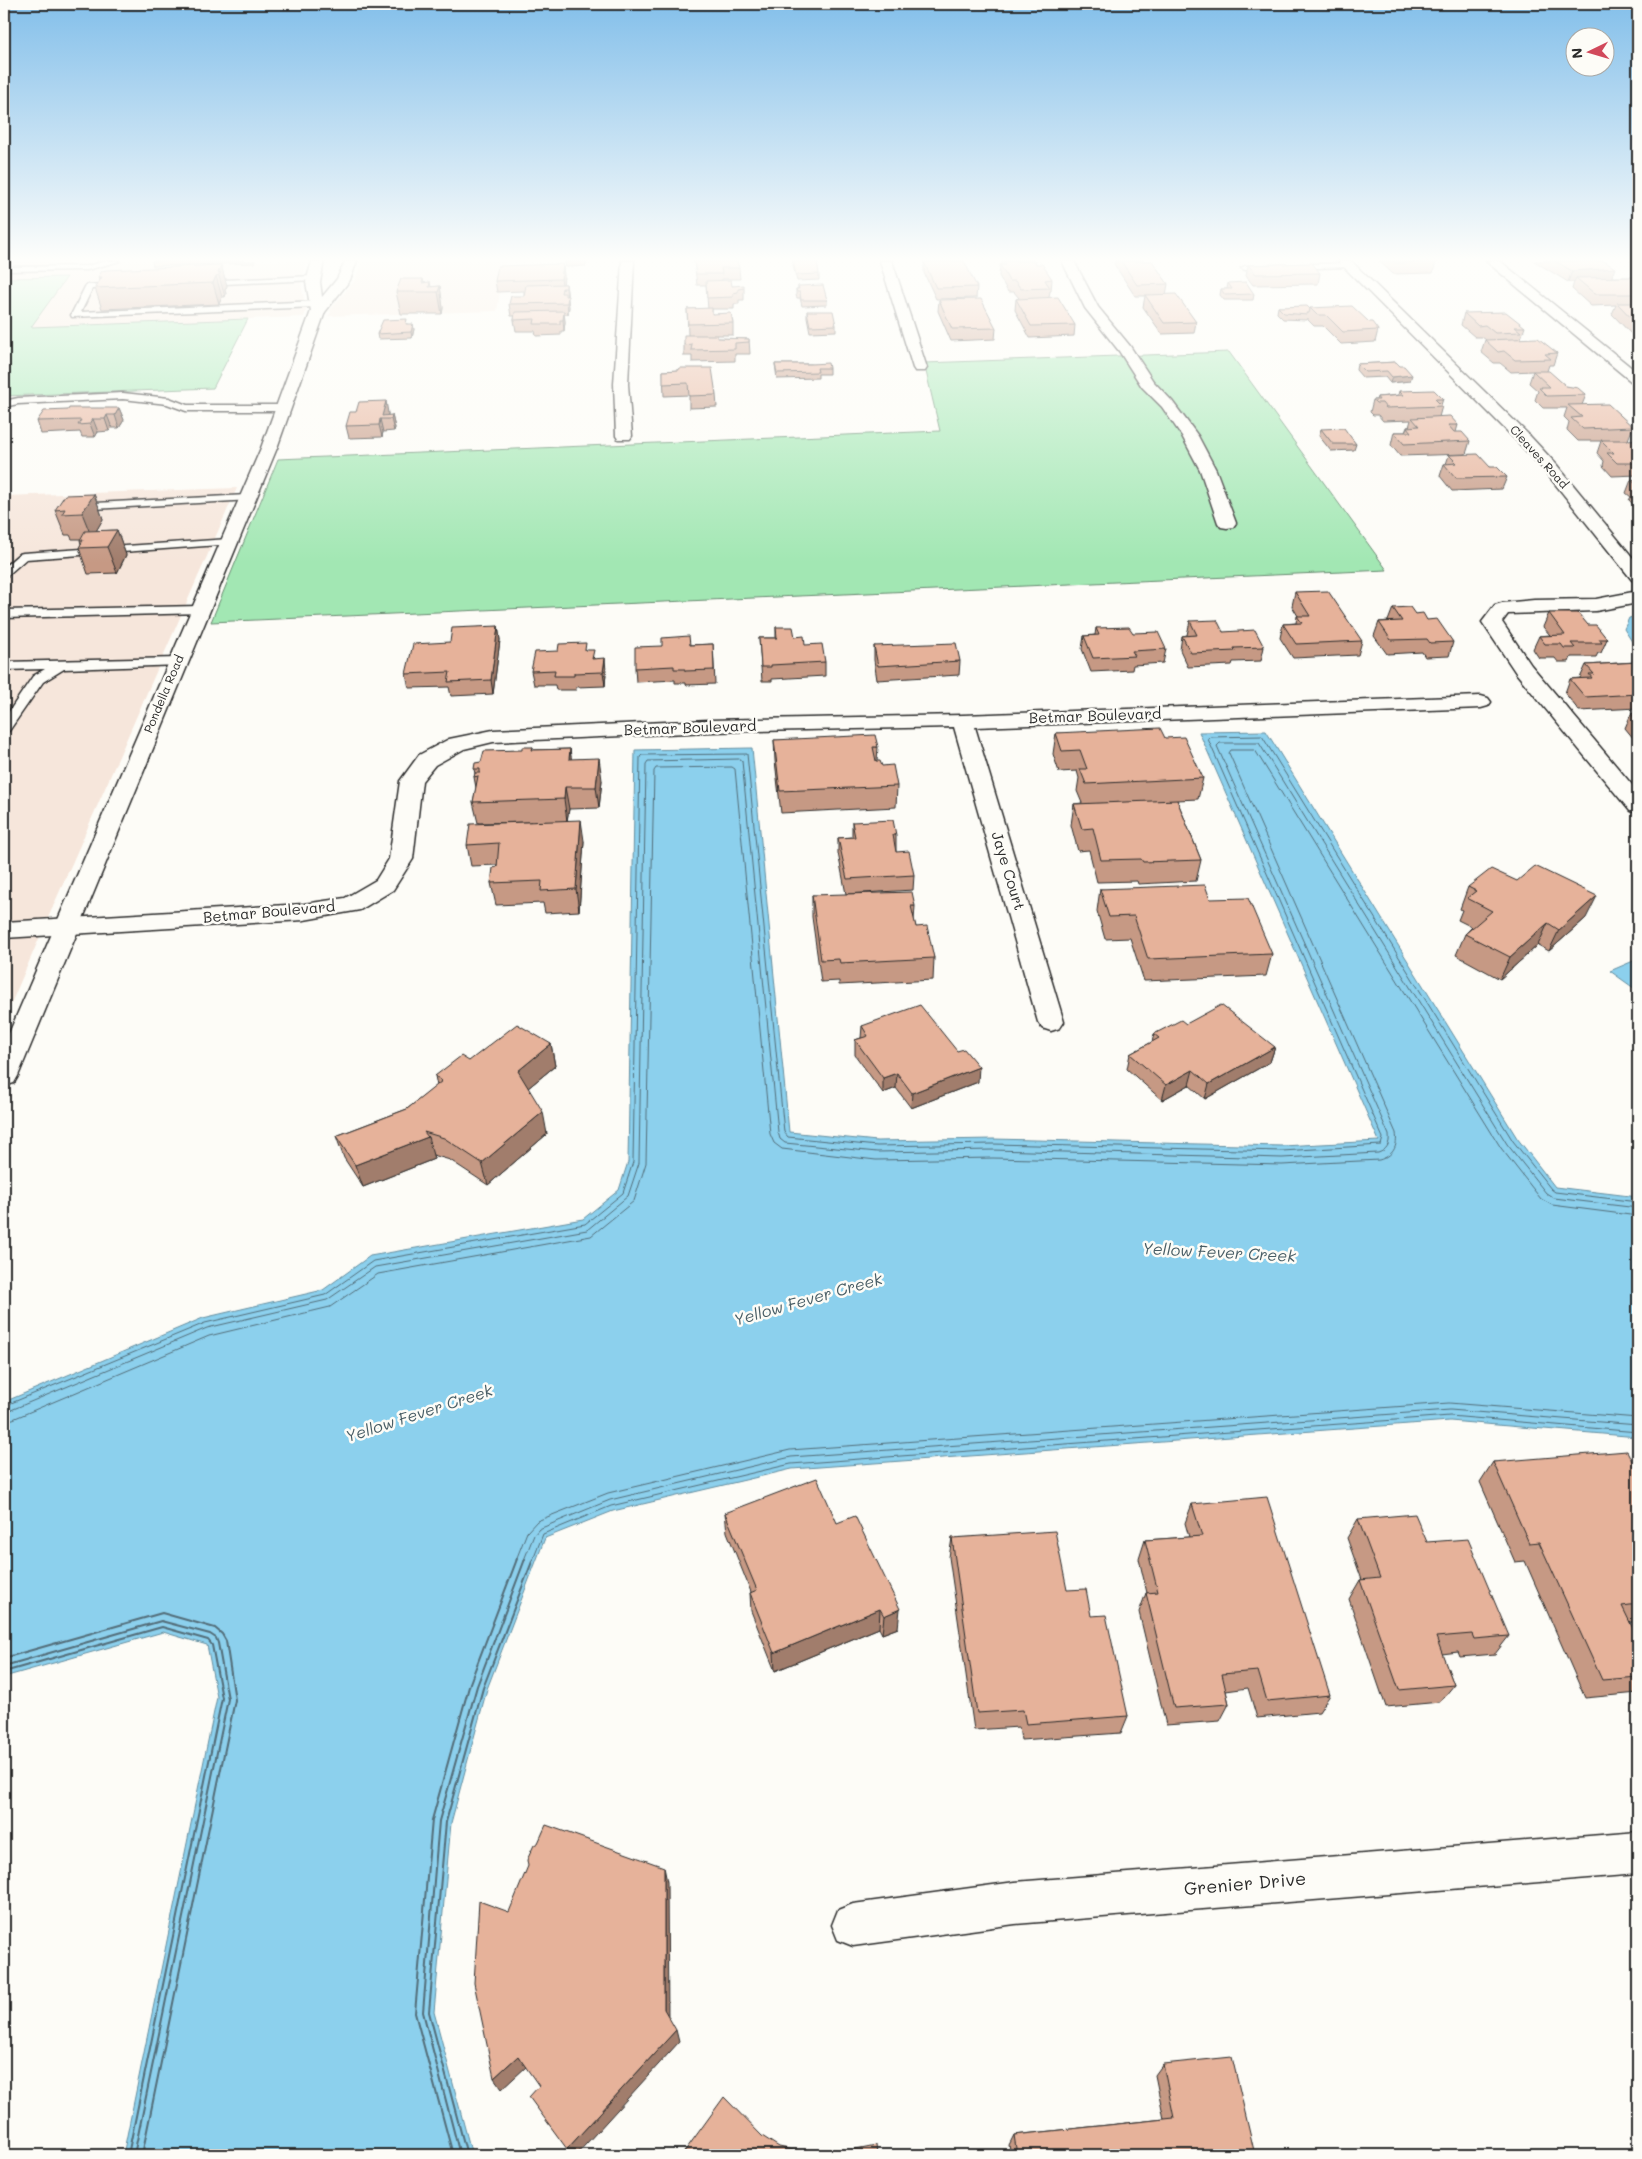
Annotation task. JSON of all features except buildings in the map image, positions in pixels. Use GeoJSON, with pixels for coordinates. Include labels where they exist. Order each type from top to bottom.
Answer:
{"type":"FeatureCollection","features":[{"type":"Feature","properties":{"kind":"street","name":"Pondella Road"},"geometry":{"type":"LineString","coordinates":[[4,1076],[229,542],[283,408],[299,362]]}},
{"type":"Feature","properties":{"kind":"street"},"geometry":{"type":"LineString","coordinates":[[622,362],[621,384],[624,436]]}},
{"type":"Feature","properties":{"kind":"street"},"geometry":{"type":"LineString","coordinates":[[918,362],[920,368]]}},
{"type":"Feature","properties":{"kind":"street"},"geometry":{"type":"LineString","coordinates":[[1133,362],[1147,384],[1167,404],[1190,436],[1208,470],[1227,523]]}},
{"type":"Feature","properties":{"kind":"street","name":"Cleaves Road"},"geometry":{"type":"LineString","coordinates":[[1446,362],[1550,467],[1638,576]]}},
{"type":"Feature","properties":{"kind":"street"},"geometry":{"type":"LineString","coordinates":[[1616,362],[1638,380]]}},
{"type":"Feature","properties":{"kind":"street"},"geometry":{"type":"LineString","coordinates":[[1638,597],[1596,604],[1502,609],[1492,622],[1523,669],[1638,806]]}},
{"type":"Feature","properties":{"kind":"street","name":"Betmar Boulevard"},"geometry":{"type":"LineString","coordinates":[[4,930],[304,912],[351,905],[385,884],[401,859],[411,781],[427,760],[456,744],[502,735],[709,726],[963,721],[1481,702]]}},
{"type":"Feature","properties":{"kind":"street","name":"Jaye Court"},"geometry":{"type":"LineString","coordinates":[[963,721],[1032,950],[1051,1022]]}},
{"type":"Feature","properties":{"kind":"street","name":"Grenier Drive"},"geometry":{"type":"LineString","coordinates":[[853,1925],[1015,1903],[1638,1853]]}},
{"type":"Feature","properties":{"kind":"lane"},"geometry":{"type":"LineString","coordinates":[[4,404],[18,400],[123,396],[169,401],[186,408],[283,408]]}},
{"type":"Feature","properties":{"kind":"lane"},"geometry":{"type":"LineString","coordinates":[[70,507],[247,498]]}},
{"type":"Feature","properties":{"kind":"lane"},"geometry":{"type":"LineString","coordinates":[[4,573],[23,556],[229,542]]}},
{"type":"Feature","properties":{"kind":"lane"},"geometry":{"type":"LineString","coordinates":[[4,614],[200,610]]}},
{"type":"Feature","properties":{"kind":"lane"},"geometry":{"type":"LineString","coordinates":[[4,666],[178,662]]}},
{"type":"Feature","properties":{"kind":"lane"},"geometry":{"type":"LineString","coordinates":[[4,728],[38,679],[61,664]]}},
{"type":"Feature","properties":{"kind":"shaded area"},"geometry":{"type":"Polygon","coordinates":[[[237,488],[44,927],[4,1020],[4,496],[237,488]]]}},
{"type":"Feature","properties":{"kind":"green space"},"geometry":{"type":"Polygon","coordinates":[[[4,362],[226,362],[213,388],[4,396],[4,362]]]}},
{"type":"Feature","properties":{"kind":"green space"},"geometry":{"type":"Polygon","coordinates":[[[1236,362],[1387,570],[211,622],[278,459],[940,431],[924,363],[1236,362]]]}},
{"type":"Feature","properties":{"kind":"water"},"geometry":{"type":"Polygon","coordinates":[[[1638,616],[1638,651],[1624,629],[1629,618],[1638,616]]]}},
{"type":"Feature","properties":{"kind":"water","name":"Yellow Fever Creek"},"geometry":{"type":"Polygon","coordinates":[[[1266,731],[1517,1138],[1555,1187],[1638,1197],[1638,1437],[1450,1421],[792,1469],[613,1511],[545,1538],[487,1689],[451,1823],[434,2012],[472,2155],[123,2155],[217,1697],[207,1645],[163,1632],[4,1677],[4,1402],[203,1318],[323,1290],[370,1256],[583,1219],[619,1190],[628,1162],[635,750],[752,748],[789,1132],[877,1141],[993,1139],[1282,1146],[1379,1141],[1199,732],[1266,731]]]}},
{"type":"Feature","properties":{"kind":"water"},"geometry":{"type":"Polygon","coordinates":[[[1638,959],[1638,991],[1610,971],[1638,959]]]}}]}
